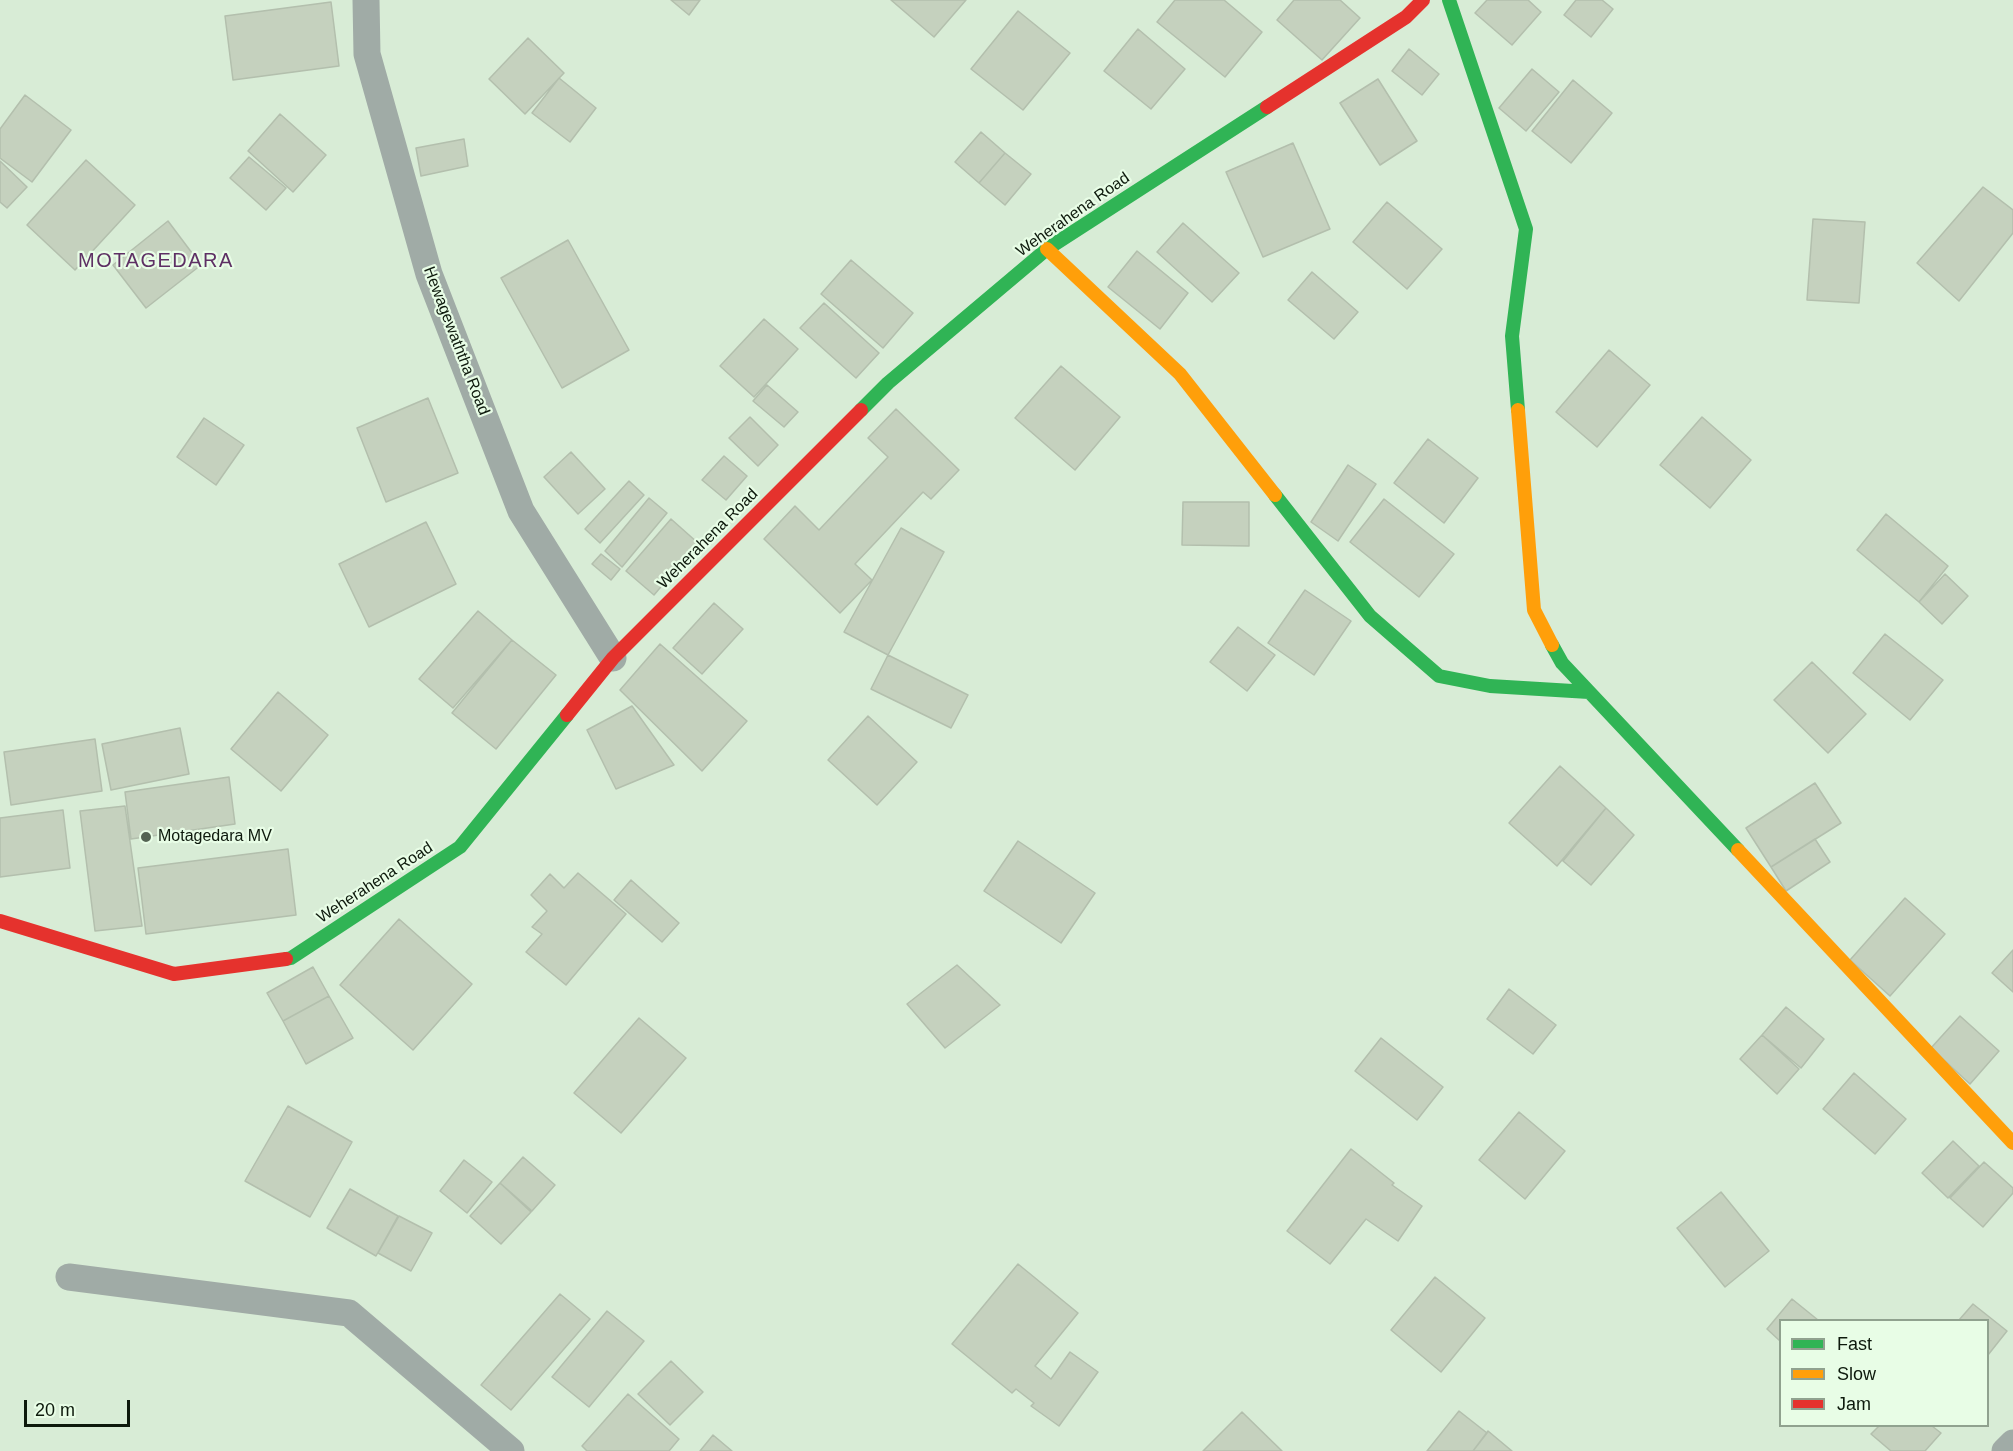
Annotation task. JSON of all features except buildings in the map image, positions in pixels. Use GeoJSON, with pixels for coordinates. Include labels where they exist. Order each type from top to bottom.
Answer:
{"type":"FeatureCollection","features":[{"type":"Feature","properties":{"kind":"street","name":"Hewagewaththa Road"},"geometry":{"type":"LineString","coordinates":[[366,0],[367,54],[429,274],[521,511],[613,658]]}},
{"type":"Feature","properties":{"kind":"street","name":"Weherahena Road"},"geometry":{"type":"LineString","coordinates":[[0,921],[174,975],[291,958],[460,847],[613,658],[888,383],[1047,249],[1406,17],[1423,0]]}},
{"type":"Feature","properties":{"kind":"street"},"geometry":{"type":"LineString","coordinates":[[1449,0],[1526,229],[1512,336],[1534,610],[1562,663],[2013,1143]]}},
{"type":"Feature","properties":{"kind":"street"},"geometry":{"type":"LineString","coordinates":[[1047,249],[1180,374],[1370,616],[1439,676],[1490,686],[1589,692]]}},
{"type":"Feature","properties":{"kind":"street"},"geometry":{"type":"LineString","coordinates":[[69,1277],[349,1313],[511,1451]]}},
{"type":"Feature","properties":{"kind":"street"},"geometry":{"type":"LineString","coordinates":[[2005,1451],[2013,1443]]}},
{"type":"Feature","properties":{"kind":"traffic: fast"},"geometry":{"type":"LineString","coordinates":[[1449,0],[1526,229],[1512,336],[1518,410]]}},
{"type":"Feature","properties":{"kind":"traffic: fast"},"geometry":{"type":"LineString","coordinates":[[861,410],[888,383],[1047,249],[1267,107]]}},
{"type":"Feature","properties":{"kind":"traffic: fast"},"geometry":{"type":"LineString","coordinates":[[1275,495],[1370,616],[1439,676],[1490,686],[1589,692]]}},
{"type":"Feature","properties":{"kind":"traffic: fast"},"geometry":{"type":"LineString","coordinates":[[1552,645],[1562,663],[1738,850]]}},
{"type":"Feature","properties":{"kind":"traffic: fast"},"geometry":{"type":"LineString","coordinates":[[286,959],[291,958],[460,847],[567,715]]}},
{"type":"Feature","properties":{"kind":"traffic: slow"},"geometry":{"type":"LineString","coordinates":[[1047,249],[1180,374],[1275,495]]}},
{"type":"Feature","properties":{"kind":"traffic: slow"},"geometry":{"type":"LineString","coordinates":[[1518,410],[1534,610],[1552,645]]}},
{"type":"Feature","properties":{"kind":"traffic: slow"},"geometry":{"type":"LineString","coordinates":[[1738,850],[2013,1143]]}},
{"type":"Feature","properties":{"kind":"traffic: jam"},"geometry":{"type":"LineString","coordinates":[[1267,107],[1406,17],[1423,0]]}},
{"type":"Feature","properties":{"kind":"traffic: jam"},"geometry":{"type":"LineString","coordinates":[[567,715],[613,658],[861,410]]}},
{"type":"Feature","properties":{"kind":"traffic: jam"},"geometry":{"type":"LineString","coordinates":[[0,921],[174,974],[286,959]]}},
{"type":"Feature","properties":{"kind":"place","name":"Motagedara MV"},"geometry":{"type":"Point","coordinates":[146,837]}},
{"type":"Feature","properties":{"kind":"district","name":"MOTAGEDARA"},"geometry":{"type":"Point","coordinates":[156,261]}}]}
